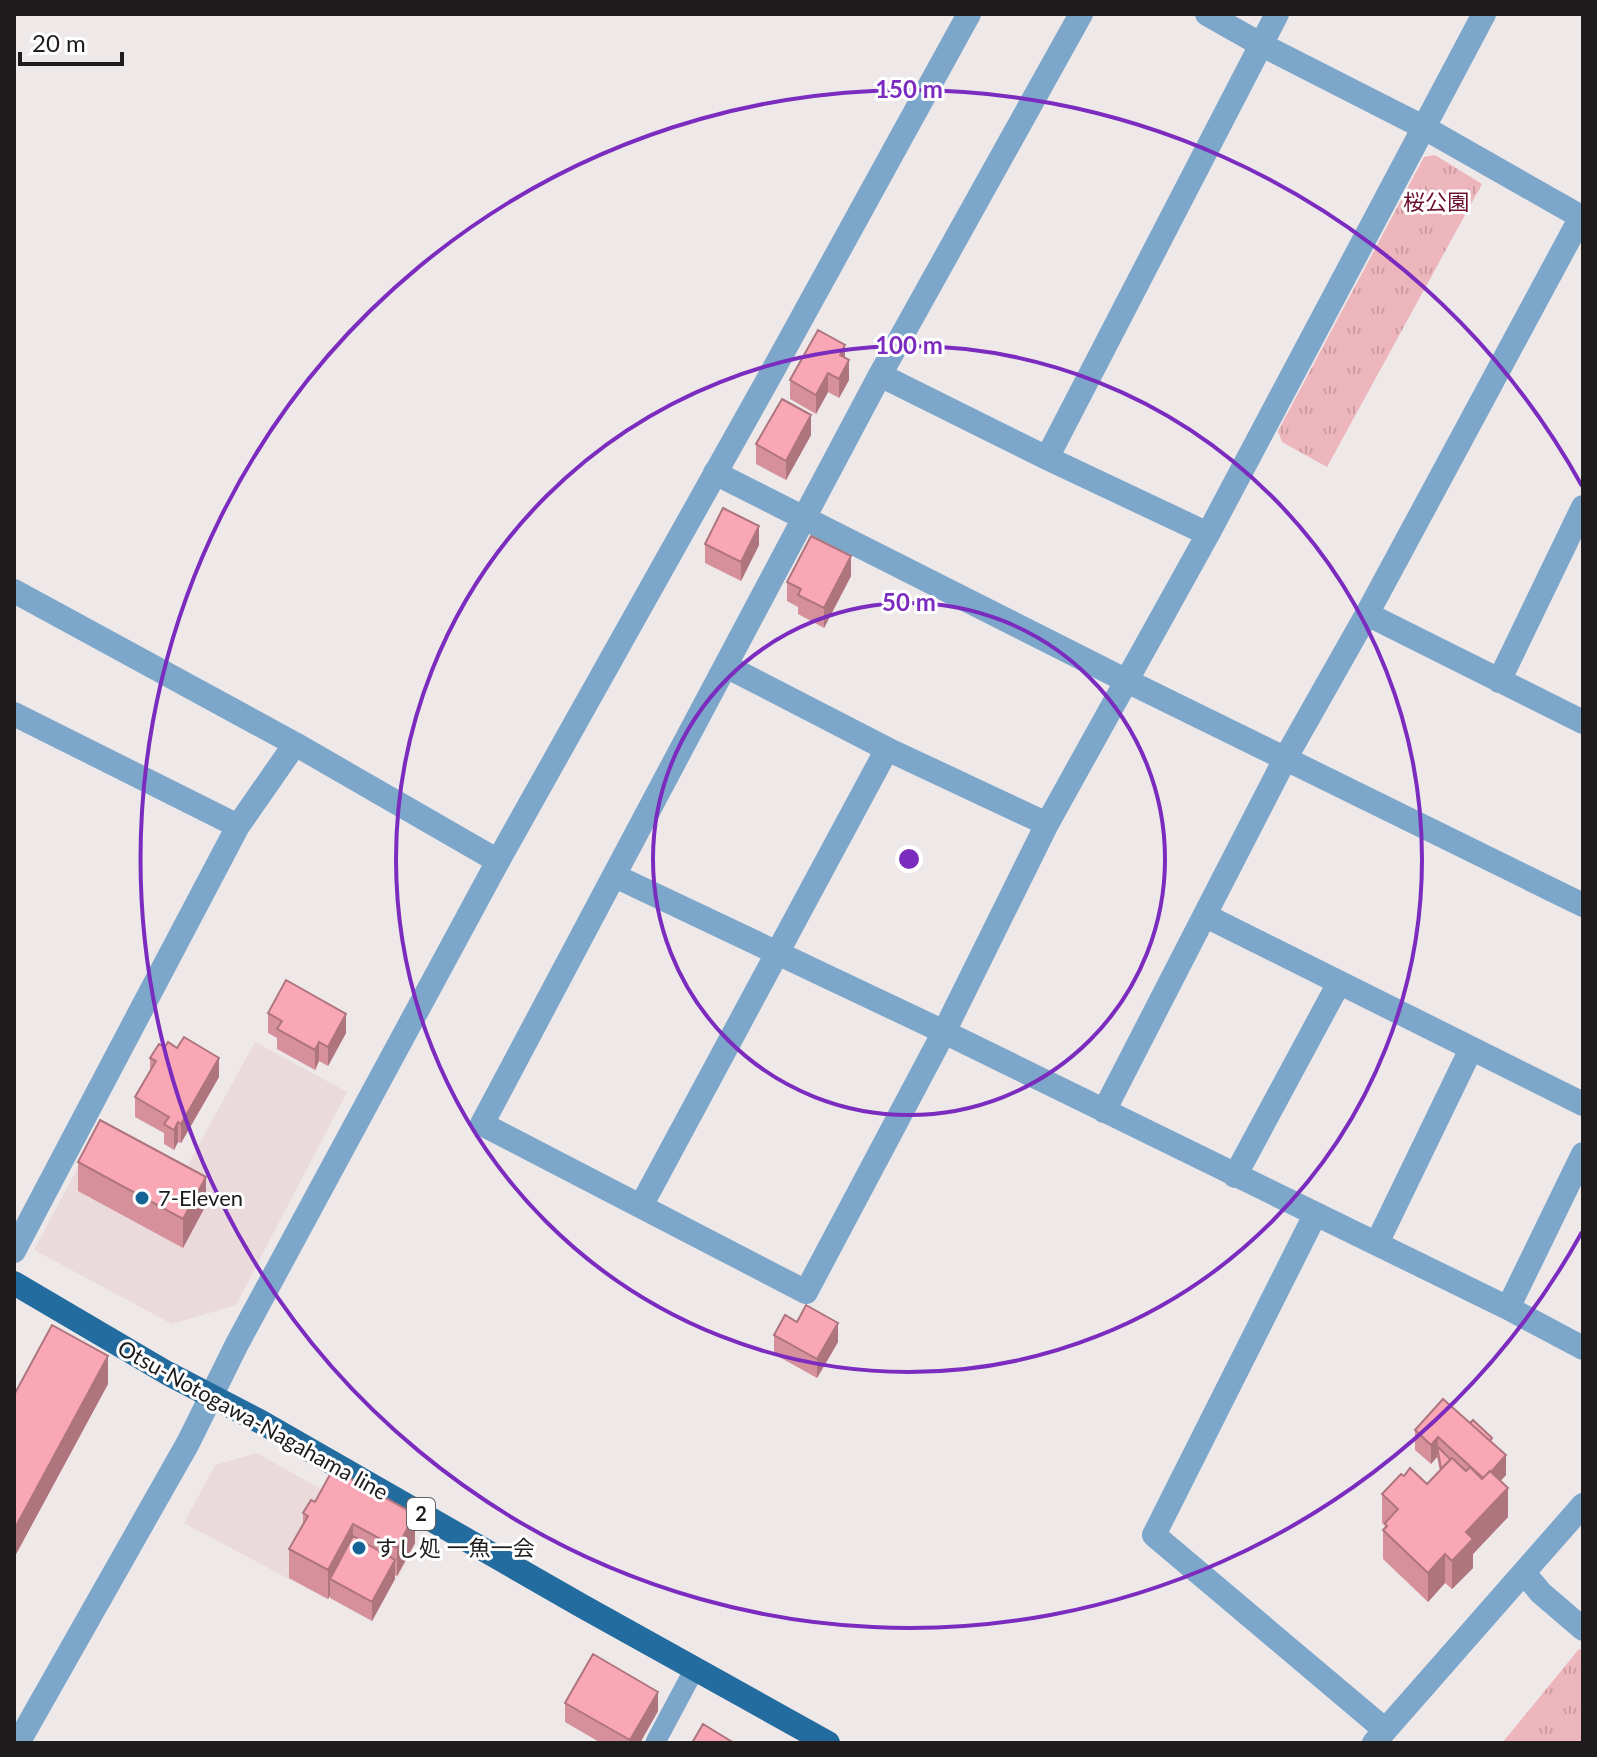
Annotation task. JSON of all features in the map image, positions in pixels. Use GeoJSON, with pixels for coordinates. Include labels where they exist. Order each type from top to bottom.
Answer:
{"type":"FeatureCollection","features":[{"type":"Feature","properties":{"kind":"main road","name":"Otsu-Notogawa-Nagahama line"},"geometry":{"type":"LineString","coordinates":[[14,1283],[167,1373],[828,1743]]}},
{"type":"Feature","properties":{"kind":"street"},"geometry":{"type":"LineString","coordinates":[[18,1743],[188,1443],[498,861],[969,14]]}},
{"type":"Feature","properties":{"kind":"street"},"geometry":{"type":"LineString","coordinates":[[1081,14],[880,375],[482,1124],[806,1292],[944,1032],[1047,824],[1208,534],[1484,14]]}},
{"type":"Feature","properties":{"kind":"street"},"geometry":{"type":"LineString","coordinates":[[1104,1111],[1285,759],[1582,217],[1423,127],[1207,14]]}},
{"type":"Feature","properties":{"kind":"street"},"geometry":{"type":"LineString","coordinates":[[1047,458],[1277,14]]}},
{"type":"Feature","properties":{"kind":"street"},"geometry":{"type":"LineString","coordinates":[[880,375],[1208,534]]}},
{"type":"Feature","properties":{"kind":"street"},"geometry":{"type":"LineString","coordinates":[[715,473],[1125,680],[1583,905]]}},
{"type":"Feature","properties":{"kind":"street"},"geometry":{"type":"LineString","coordinates":[[1499,681],[1583,507]]}},
{"type":"Feature","properties":{"kind":"street"},"geometry":{"type":"LineString","coordinates":[[14,591],[295,744],[498,861]]}},
{"type":"Feature","properties":{"kind":"street"},"geometry":{"type":"LineString","coordinates":[[1367,614],[1583,722]]}},
{"type":"Feature","properties":{"kind":"street"},"geometry":{"type":"LineString","coordinates":[[726,666],[887,749],[1047,824]]}},
{"type":"Feature","properties":{"kind":"street"},"geometry":{"type":"LineString","coordinates":[[14,714],[238,826]]}},
{"type":"Feature","properties":{"kind":"street"},"geometry":{"type":"LineString","coordinates":[[14,1251],[238,826],[295,744]]}},
{"type":"Feature","properties":{"kind":"street"},"geometry":{"type":"LineString","coordinates":[[641,1206],[887,749]]}},
{"type":"Feature","properties":{"kind":"street"},"geometry":{"type":"LineString","coordinates":[[615,876],[1377,1243],[1583,1348]]}},
{"type":"Feature","properties":{"kind":"street"},"geometry":{"type":"LineString","coordinates":[[1206,916],[1583,1104]]}},
{"type":"Feature","properties":{"kind":"street"},"geometry":{"type":"LineString","coordinates":[[1235,1176],[1339,983]]}},
{"type":"Feature","properties":{"kind":"street"},"geometry":{"type":"LineString","coordinates":[[1377,1243],[1471,1049]]}},
{"type":"Feature","properties":{"kind":"street"},"geometry":{"type":"LineString","coordinates":[[1508,1308],[1583,1154]]}},
{"type":"Feature","properties":{"kind":"street"},"geometry":{"type":"LineString","coordinates":[[1315,1215],[1154,1535],[1379,1736],[1583,1505]]}},
{"type":"Feature","properties":{"kind":"street"},"geometry":{"type":"LineString","coordinates":[[1524,1573],[1541,1593],[1583,1629]]}},
{"type":"Feature","properties":{"kind":"lane"},"geometry":{"type":"LineString","coordinates":[[655,1743],[695,1668]]}},
{"type":"Feature","properties":{"kind":"shaded area"},"geometry":{"type":"Polygon","coordinates":[[[255,1042],[347,1092],[236,1305],[172,1324],[34,1250],[94,1137],[178,1183],[255,1042]]]}},
{"type":"Feature","properties":{"kind":"shaded area"},"geometry":{"type":"Polygon","coordinates":[[[257,1453],[416,1543],[398,1578],[353,1554],[328,1600],[184,1523],[215,1465],[257,1453]]]}},
{"type":"Feature","properties":{"kind":"green space","name":"桜公園"},"geometry":{"type":"Polygon","coordinates":[[[1435,155],[1482,184],[1327,467],[1282,442],[1278,431],[1424,157],[1435,155]]]}},
{"type":"Feature","properties":{"kind":"green space"},"geometry":{"type":"Polygon","coordinates":[[[1579,1649],[1583,1651],[1583,1743],[1502,1743],[1579,1649]]]}},
{"type":"Feature","properties":{"kind":"building"},"geometry":{"type":"Polygon","coordinates":[[[818,330],[845,345],[840,355],[849,360],[839,379],[828,373],[816,395],[790,380],[818,330]]]}},
{"type":"Feature","properties":{"kind":"building"},"geometry":{"type":"Polygon","coordinates":[[[782,399],[811,415],[786,461],[756,444],[782,399]]]}},
{"type":"Feature","properties":{"kind":"building"},"geometry":{"type":"Polygon","coordinates":[[[723,508],[759,526],[741,562],[705,544],[723,508]]]}},
{"type":"Feature","properties":{"kind":"building"},"geometry":{"type":"Polygon","coordinates":[[[811,536],[851,556],[824,608],[798,595],[801,589],[787,582],[811,536]]]}},
{"type":"Feature","properties":{"kind":"building"},"geometry":{"type":"Polygon","coordinates":[[[286,980],[346,1014],[328,1047],[319,1042],[315,1050],[277,1029],[282,1021],[268,1013],[286,980]]]}},
{"type":"Feature","properties":{"kind":"building"},"geometry":{"type":"Polygon","coordinates":[[[184,1037],[219,1058],[181,1124],[178,1122],[174,1130],[164,1124],[169,1117],[135,1097],[156,1061],[150,1058],[159,1044],[165,1047],[168,1042],[177,1048],[184,1037]]]}},
{"type":"Feature","properties":{"kind":"building"},"geometry":{"type":"Polygon","coordinates":[[[100,1120],[206,1177],[183,1219],[78,1162],[100,1120]]]}},
{"type":"Feature","properties":{"kind":"building"},"geometry":{"type":"Polygon","coordinates":[[[806,1305],[838,1323],[817,1359],[774,1335],[785,1315],[797,1322],[806,1305]]]}},
{"type":"Feature","properties":{"kind":"building"},"geometry":{"type":"Polygon","coordinates":[[[52,1325],[108,1356],[15,1528],[14,1395],[52,1325]]]}},
{"type":"Feature","properties":{"kind":"building"},"geometry":{"type":"Polygon","coordinates":[[[1443,1399],[1506,1455],[1483,1478],[1438,1437],[1431,1445],[1415,1430],[1443,1399]]]}},
{"type":"Feature","properties":{"kind":"building"},"geometry":{"type":"Polygon","coordinates":[[[1473,1420],[1492,1438],[1490,1441],[1470,1423],[1473,1420]]]}},
{"type":"Feature","properties":{"kind":"building"},"geometry":{"type":"Polygon","coordinates":[[[1437,1446],[1450,1460],[1441,1469],[1437,1446]]]}},
{"type":"Feature","properties":{"kind":"building"},"geometry":{"type":"Polygon","coordinates":[[[1452,1458],[1466,1471],[1470,1467],[1482,1479],[1490,1471],[1508,1488],[1466,1532],[1473,1539],[1452,1561],[1445,1554],[1428,1573],[1383,1530],[1387,1526],[1385,1523],[1398,1509],[1382,1494],[1410,1468],[1427,1484],[1452,1458]]]}},
{"type":"Feature","properties":{"kind":"building"},"geometry":{"type":"Polygon","coordinates":[[[333,1469],[415,1514],[397,1548],[353,1524],[328,1570],[289,1549],[308,1516],[303,1513],[311,1500],[315,1502],[333,1469]]]}},
{"type":"Feature","properties":{"kind":"building"},"geometry":{"type":"Polygon","coordinates":[[[353,1536],[395,1560],[372,1602],[330,1579],[353,1536]]]}},
{"type":"Feature","properties":{"kind":"building"},"geometry":{"type":"Polygon","coordinates":[[[593,1654],[658,1692],[630,1740],[565,1703],[593,1654]]]}},
{"type":"Feature","properties":{"kind":"building"},"geometry":{"type":"Polygon","coordinates":[[[703,1724],[734,1743],[692,1743],[703,1724]]]}},
{"type":"Feature","properties":{"kind":"place","name":"7-Eleven"},"geometry":{"type":"Point","coordinates":[142,1198]}},
{"type":"Feature","properties":{"kind":"place","name":"すし処 一魚一会"},"geometry":{"type":"Point","coordinates":[359,1548]}}]}
